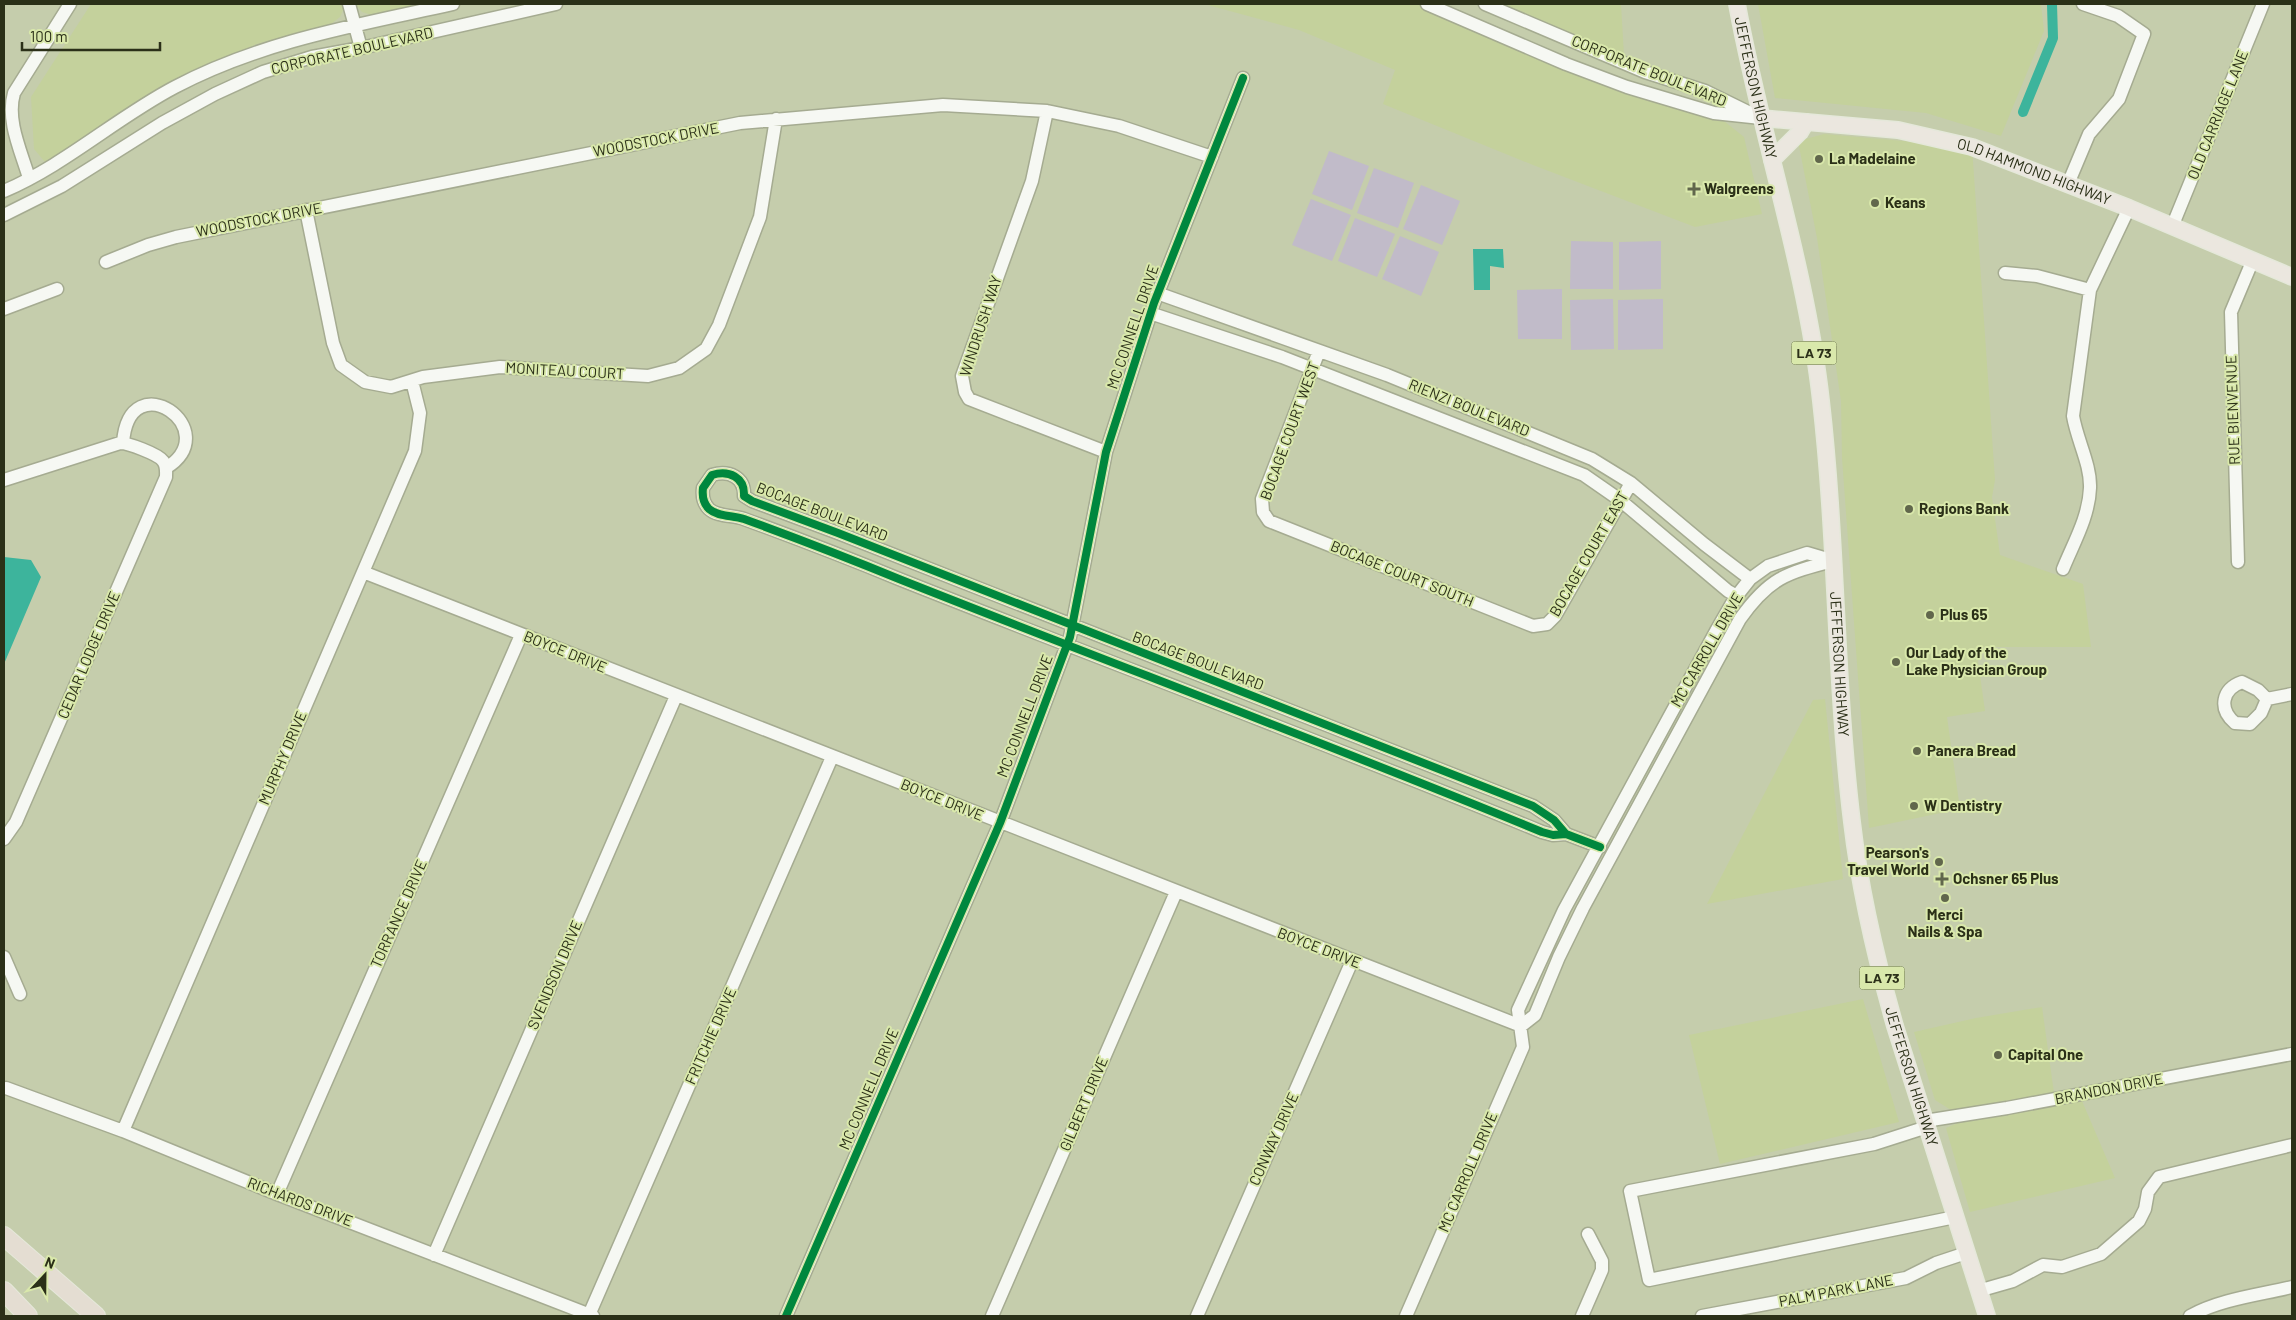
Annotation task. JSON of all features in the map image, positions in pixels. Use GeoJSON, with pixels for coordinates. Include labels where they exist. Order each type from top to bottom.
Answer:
{"type":"FeatureCollection","features":[{"type":"Feature","properties":{"kind":"highway"},"geometry":{"type":"LineString","coordinates":[[4,1236],[96,1316]]}},
{"type":"Feature","properties":{"kind":"highway"},"geometry":{"type":"LineString","coordinates":[[4,1291],[28,1316]]}},
{"type":"Feature","properties":{"kind":"main road","name":"JEFFERSON HIGHWAY"},"geometry":{"type":"LineString","coordinates":[[1737,4],[1761,118],[1799,265],[1815,358],[1825,440],[1846,769],[1858,867],[1882,978],[1954,1217],[1987,1316]]}},
{"type":"Feature","properties":{"kind":"main road","name":"OLD HAMMOND HIGHWAY"},"geometry":{"type":"LineString","coordinates":[[1761,118],[1898,130],[1969,146],[2129,208],[2252,262],[2292,277]]}},
{"type":"Feature","properties":{"kind":"main road"},"geometry":{"type":"LineString","coordinates":[[1772,160],[1800,132],[1806,122]]}},
{"type":"Feature","properties":{"kind":"street"},"geometry":{"type":"LineString","coordinates":[[349,4],[361,48]]}},
{"type":"Feature","properties":{"kind":"street","name":"CORPORATE BOULEVARD"},"geometry":{"type":"LineString","coordinates":[[4,191],[29,178],[174,87],[225,63],[286,42],[453,4]]}},
{"type":"Feature","properties":{"kind":"street","name":"CORPORATE BOULEVARD"},"geometry":{"type":"LineString","coordinates":[[4,215],[62,186],[162,123],[215,94],[263,72],[312,57],[361,48],[556,4]]}},
{"type":"Feature","properties":{"kind":"street","name":"CORPORATE BOULEVARD"},"geometry":{"type":"LineString","coordinates":[[1427,4],[1569,65],[1631,88],[1714,113],[1761,118]]}},
{"type":"Feature","properties":{"kind":"street","name":"CORPORATE BOULEVARD"},"geometry":{"type":"LineString","coordinates":[[1485,4],[1644,72],[1705,92],[1761,118]]}},
{"type":"Feature","properties":{"kind":"street"},"geometry":{"type":"LineString","coordinates":[[2068,184],[2089,134],[2119,99],[2144,34],[2118,16],[2083,4]]}},
{"type":"Feature","properties":{"kind":"street","name":"OLD CARRIAGE LANE"},"geometry":{"type":"LineString","coordinates":[[2172,227],[2263,4]]}},
{"type":"Feature","properties":{"kind":"street"},"geometry":{"type":"LineString","coordinates":[[29,178],[8,112],[14,92],[67,5]]}},
{"type":"Feature","properties":{"kind":"street","name":"MC CONNELL DRIVE"},"geometry":{"type":"LineString","coordinates":[[786,1316],[1000,823],[1067,644],[1106,452],[1150,314],[1243,78]]}},
{"type":"Feature","properties":{"kind":"street","name":"WOODSTOCK DRIVE"},"geometry":{"type":"LineString","coordinates":[[106,262],[148,244],[176,237],[740,123],[943,105],[1047,111],[1119,126],[1212,157]]}},
{"type":"Feature","properties":{"kind":"street","name":"WINDRUSH WAY"},"geometry":{"type":"LineString","coordinates":[[1047,111],[1036,171],[962,376],[963,388],[969,398],[1106,452]]}},
{"type":"Feature","properties":{"kind":"street","name":"MONITEAU COURT"},"geometry":{"type":"LineString","coordinates":[[306,210],[333,344],[341,365],[365,382],[391,386],[450,373],[500,367],[648,376],[679,368],[706,349],[719,326],[760,217],[776,120]]}},
{"type":"Feature","properties":{"kind":"street"},"geometry":{"type":"LineString","coordinates":[[2062,569],[2083,522],[2090,487],[2076,434],[2074,416],[2090,290],[2129,208]]}},
{"type":"Feature","properties":{"kind":"street","name":"RUE BIENVENUE"},"geometry":{"type":"LineString","coordinates":[[2238,562],[2231,312],[2252,262]]}},
{"type":"Feature","properties":{"kind":"street"},"geometry":{"type":"LineString","coordinates":[[2005,273],[2037,276],[2090,290]]}},
{"type":"Feature","properties":{"kind":"street"},"geometry":{"type":"LineString","coordinates":[[4,309],[57,289]]}},
{"type":"Feature","properties":{"kind":"street","name":"RIENZI BOULEVARD"},"geometry":{"type":"LineString","coordinates":[[1158,293],[1388,375],[1565,446],[1592,459],[1631,483],[1704,544],[1750,579]]}},
{"type":"Feature","properties":{"kind":"street","name":"RIENZI BOULEVARD"},"geometry":{"type":"LineString","coordinates":[[1150,314],[1312,369],[1584,475],[1620,500],[1722,586],[1737,596]]}},
{"type":"Feature","properties":{"kind":"street","name":"BOCAGE COURT WEST"},"geometry":{"type":"LineString","coordinates":[[1263,512],[1262,499],[1319,351]]}},
{"type":"Feature","properties":{"kind":"street","name":"MURPHY DRIVE"},"geometry":{"type":"LineString","coordinates":[[123,1131],[414,451],[420,414],[412,381]]}},
{"type":"Feature","properties":{"kind":"street"},"geometry":{"type":"LineString","coordinates":[[4,480],[123,443],[127,443],[162,460],[166,468],[178,460],[184,447],[186,430],[178,416],[162,405],[142,406],[131,416],[124,428],[123,443]]}},
{"type":"Feature","properties":{"kind":"street","name":"CEDAR LODGE DRIVE"},"geometry":{"type":"LineString","coordinates":[[4,839],[16,822],[166,477],[166,468]]}},
{"type":"Feature","properties":{"kind":"street","name":"BOCAGE BOULEVARD"},"geometry":{"type":"LineString","coordinates":[[1566,834],[1554,820],[1533,806],[752,501],[744,496],[742,483],[736,476],[728,473],[712,475],[703,488],[705,504],[718,514],[736,516],[797,538],[1222,704],[1542,832],[1553,835],[1566,834],[1600,847]]}},
{"type":"Feature","properties":{"kind":"street","name":"BOCAGE COURT EAST"},"geometry":{"type":"LineString","coordinates":[[1546,624],[1555,616],[1631,483]]}},
{"type":"Feature","properties":{"kind":"street","name":"BOCAGE COURT SOUTH"},"geometry":{"type":"LineString","coordinates":[[1263,512],[1269,521],[1525,623],[1533,626],[1546,624]]}},
{"type":"Feature","properties":{"kind":"street","name":"MC CARROLL DRIVE"},"geometry":{"type":"LineString","coordinates":[[1406,1316],[1522,1047],[1522,1026],[1518,1010],[1532,978],[1564,910],[1600,847],[1652,746],[1737,596],[1750,579],[1768,566],[1797,555],[1807,553],[1834,561]]}},
{"type":"Feature","properties":{"kind":"street","name":"MC CARROLL DRIVE"},"geometry":{"type":"LineString","coordinates":[[1522,1026],[1535,1016],[1559,957],[1583,908],[1740,619],[1756,597],[1778,579],[1797,570],[1834,561]]}},
{"type":"Feature","properties":{"kind":"street","name":"BOYCE DRIVE"},"geometry":{"type":"LineString","coordinates":[[363,572],[1522,1026]]}},
{"type":"Feature","properties":{"kind":"street","name":"TORRANCE DRIVE"},"geometry":{"type":"LineString","coordinates":[[277,1194],[521,635]]}},
{"type":"Feature","properties":{"kind":"street"},"geometry":{"type":"LineString","coordinates":[[2267,700],[2292,694]]}},
{"type":"Feature","properties":{"kind":"street","name":"SVENDSON DRIVE"},"geometry":{"type":"LineString","coordinates":[[434,1255],[676,696]]}},
{"type":"Feature","properties":{"kind":"street","name":"FRITCHIE DRIVE"},"geometry":{"type":"LineString","coordinates":[[591,1316],[832,757]]}},
{"type":"Feature","properties":{"kind":"street","name":"GILBERT DRIVE"},"geometry":{"type":"LineString","coordinates":[[992,1316],[1176,892]]}},
{"type":"Feature","properties":{"kind":"street"},"geometry":{"type":"LineString","coordinates":[[4,957],[20,994]]}},
{"type":"Feature","properties":{"kind":"street","name":"CONWAY DRIVE"},"geometry":{"type":"LineString","coordinates":[[1197,1316],[1352,961]]}},
{"type":"Feature","properties":{"kind":"street","name":"BRANDON DRIVE"},"geometry":{"type":"LineString","coordinates":[[1954,1217],[1649,1280],[1630,1192],[1874,1144],[1926,1124],[2292,1054]]}},
{"type":"Feature","properties":{"kind":"street","name":"RICHARDS DRIVE"},"geometry":{"type":"LineString","coordinates":[[6,1088],[123,1131],[277,1194],[591,1316]]}},
{"type":"Feature","properties":{"kind":"street"},"geometry":{"type":"LineString","coordinates":[[1978,1291],[2013,1281],[2043,1265],[2062,1267],[2102,1254],[2139,1221],[2145,1209],[2148,1192],[2158,1177],[2292,1145]]}},
{"type":"Feature","properties":{"kind":"street"},"geometry":{"type":"LineString","coordinates":[[1582,1316],[1602,1270],[1602,1261],[1588,1234]]}},
{"type":"Feature","properties":{"kind":"street","name":"PALM PARK LANE"},"geometry":{"type":"LineString","coordinates":[[1702,1316],[1906,1278],[1936,1263],[1966,1253]]}},
{"type":"Feature","properties":{"kind":"street"},"geometry":{"type":"LineString","coordinates":[[2190,1316],[2233,1300],[2292,1287]]}},
{"type":"Feature","properties":{"kind":"shaded area"},"geometry":{"type":"Polygon","coordinates":[[[91,4],[343,4],[343,10],[340,17],[331,24],[257,44],[179,78],[45,162],[34,149],[31,97],[91,4]]]}},
{"type":"Feature","properties":{"kind":"shaded area"},"geometry":{"type":"Polygon","coordinates":[[[355,4],[420,4],[372,15],[362,12],[355,4]]]}},
{"type":"Feature","properties":{"kind":"shaded area"},"geometry":{"type":"Polygon","coordinates":[[[1204,4],[1425,4],[1493,32],[1714,113],[1744,137],[1762,214],[1695,227],[1533,165],[1383,104],[1395,70],[1299,30],[1204,4]]]}},
{"type":"Feature","properties":{"kind":"shaded area"},"geometry":{"type":"Polygon","coordinates":[[[1502,4],[1621,4],[1624,56],[1548,24],[1502,4]]]}},
{"type":"Feature","properties":{"kind":"shaded area"},"geometry":{"type":"Polygon","coordinates":[[[1758,4],[2041,4],[2044,31],[2001,136],[1926,113],[1775,98],[1758,4]]]}},
{"type":"Feature","properties":{"kind":"shaded area"},"geometry":{"type":"Polygon","coordinates":[[[1824,134],[1972,147],[1995,480],[1992,497],[2000,555],[2083,584],[2091,647],[1976,647],[1985,711],[1947,717],[1960,809],[1869,828],[1842,458],[1841,401],[1817,238],[1798,141],[1824,134]]]}},
{"type":"Feature","properties":{"kind":"shaded area"},"geometry":{"type":"Polygon","coordinates":[[[1329,151],[1369,166],[1352,210],[1312,194],[1329,151]]]}},
{"type":"Feature","properties":{"kind":"shaded area"},"geometry":{"type":"Polygon","coordinates":[[[1374,168],[1414,183],[1398,228],[1357,213],[1374,168]]]}},
{"type":"Feature","properties":{"kind":"shaded area"},"geometry":{"type":"Polygon","coordinates":[[[1421,185],[1460,201],[1442,245],[1403,229],[1421,185]]]}},
{"type":"Feature","properties":{"kind":"shaded area"},"geometry":{"type":"Polygon","coordinates":[[[1311,199],[1351,215],[1332,261],[1292,245],[1311,199]]]}},
{"type":"Feature","properties":{"kind":"shaded area"},"geometry":{"type":"Polygon","coordinates":[[[1355,218],[1395,234],[1377,277],[1338,261],[1355,218]]]}},
{"type":"Feature","properties":{"kind":"shaded area"},"geometry":{"type":"Polygon","coordinates":[[[1400,236],[1439,252],[1421,296],[1382,279],[1400,236]]]}},
{"type":"Feature","properties":{"kind":"shaded area"},"geometry":{"type":"Polygon","coordinates":[[[1571,241],[1613,242],[1613,289],[1570,289],[1571,241]]]}},
{"type":"Feature","properties":{"kind":"shaded area"},"geometry":{"type":"Polygon","coordinates":[[[1661,241],[1661,289],[1619,290],[1619,242],[1661,241]]]}},
{"type":"Feature","properties":{"kind":"shaded area"},"geometry":{"type":"Polygon","coordinates":[[[1562,289],[1562,339],[1518,339],[1517,290],[1562,289]]]}},
{"type":"Feature","properties":{"kind":"shaded area"},"geometry":{"type":"Polygon","coordinates":[[[1613,299],[1614,349],[1571,350],[1570,300],[1613,299]]]}},
{"type":"Feature","properties":{"kind":"shaded area"},"geometry":{"type":"Polygon","coordinates":[[[1663,299],[1663,349],[1618,350],[1618,300],[1663,299]]]}},
{"type":"Feature","properties":{"kind":"shaded area"},"geometry":{"type":"Polygon","coordinates":[[[1825,699],[1843,879],[1707,904],[1813,700],[1825,699]]]}},
{"type":"Feature","properties":{"kind":"shaded area"},"geometry":{"type":"Polygon","coordinates":[[[1863,999],[1899,1122],[1720,1164],[1689,1035],[1863,999]]]}},
{"type":"Feature","properties":{"kind":"shaded area"},"geometry":{"type":"Polygon","coordinates":[[[2042,1007],[2054,1093],[1951,1110],[1935,1100],[1914,1032],[1976,1018],[2042,1007]]]}},
{"type":"Feature","properties":{"kind":"shaded area"},"geometry":{"type":"Polygon","coordinates":[[[2082,1101],[2115,1178],[1970,1212],[1946,1128],[1960,1122],[2082,1101]]]}},
{"type":"Feature","properties":{"kind":"water"},"geometry":{"type":"Polygon","coordinates":[[[1473,249],[1503,249],[1504,268],[1490,266],[1490,290],[1474,290],[1473,249]]]}},
{"type":"Feature","properties":{"kind":"water"},"geometry":{"type":"Polygon","coordinates":[[[4,557],[31,560],[41,577],[4,664],[4,557]]]}},
{"type":"Feature","properties":{"kind":"waterway"},"geometry":{"type":"LineString","coordinates":[[2023,112],[2053,38],[2052,4]]}},
{"type":"Feature","properties":{"kind":"cycle path"},"geometry":{"type":"LineString","coordinates":[[786,1316],[1000,823],[1070,637],[1106,452],[1154,303],[1243,78]]}},
{"type":"Feature","properties":{"kind":"cycle path"},"geometry":{"type":"LineString","coordinates":[[1566,834],[1554,820],[1533,806],[752,501],[744,496],[744,489],[739,480],[730,474],[712,475],[703,488],[705,504],[713,512],[744,519],[822,548],[1382,767],[1542,832],[1553,835],[1566,834],[1600,847]]}},
{"type":"Feature","properties":{"kind":"place","name":"La Madelaine"},"geometry":{"type":"Point","coordinates":[1819,159]}},
{"type":"Feature","properties":{"kind":"place","name":"Walgreens"},"geometry":{"type":"Point","coordinates":[1694,189]}},
{"type":"Feature","properties":{"kind":"place","name":"Keans"},"geometry":{"type":"Point","coordinates":[1875,203]}},
{"type":"Feature","properties":{"kind":"place","name":"Regions Bank"},"geometry":{"type":"Point","coordinates":[1909,509]}},
{"type":"Feature","properties":{"kind":"place","name":"Plus 65"},"geometry":{"type":"Point","coordinates":[1930,615]}},
{"type":"Feature","properties":{"kind":"place","name":"Our Lady of the Lake Physician Group"},"geometry":{"type":"Point","coordinates":[1896,662]}},
{"type":"Feature","properties":{"kind":"place","name":"Panera Bread"},"geometry":{"type":"Point","coordinates":[1917,751]}},
{"type":"Feature","properties":{"kind":"place","name":"W Dentistry"},"geometry":{"type":"Point","coordinates":[1914,806]}},
{"type":"Feature","properties":{"kind":"place","name":"Pearson's Travel World"},"geometry":{"type":"Point","coordinates":[1939,862]}},
{"type":"Feature","properties":{"kind":"place","name":"Ochsner 65 Plus"},"geometry":{"type":"Point","coordinates":[1942,879]}},
{"type":"Feature","properties":{"kind":"place","name":"Merci Nails & Spa"},"geometry":{"type":"Point","coordinates":[1945,898]}},
{"type":"Feature","properties":{"kind":"place","name":"Capital One"},"geometry":{"type":"Point","coordinates":[1998,1055]}}]}
